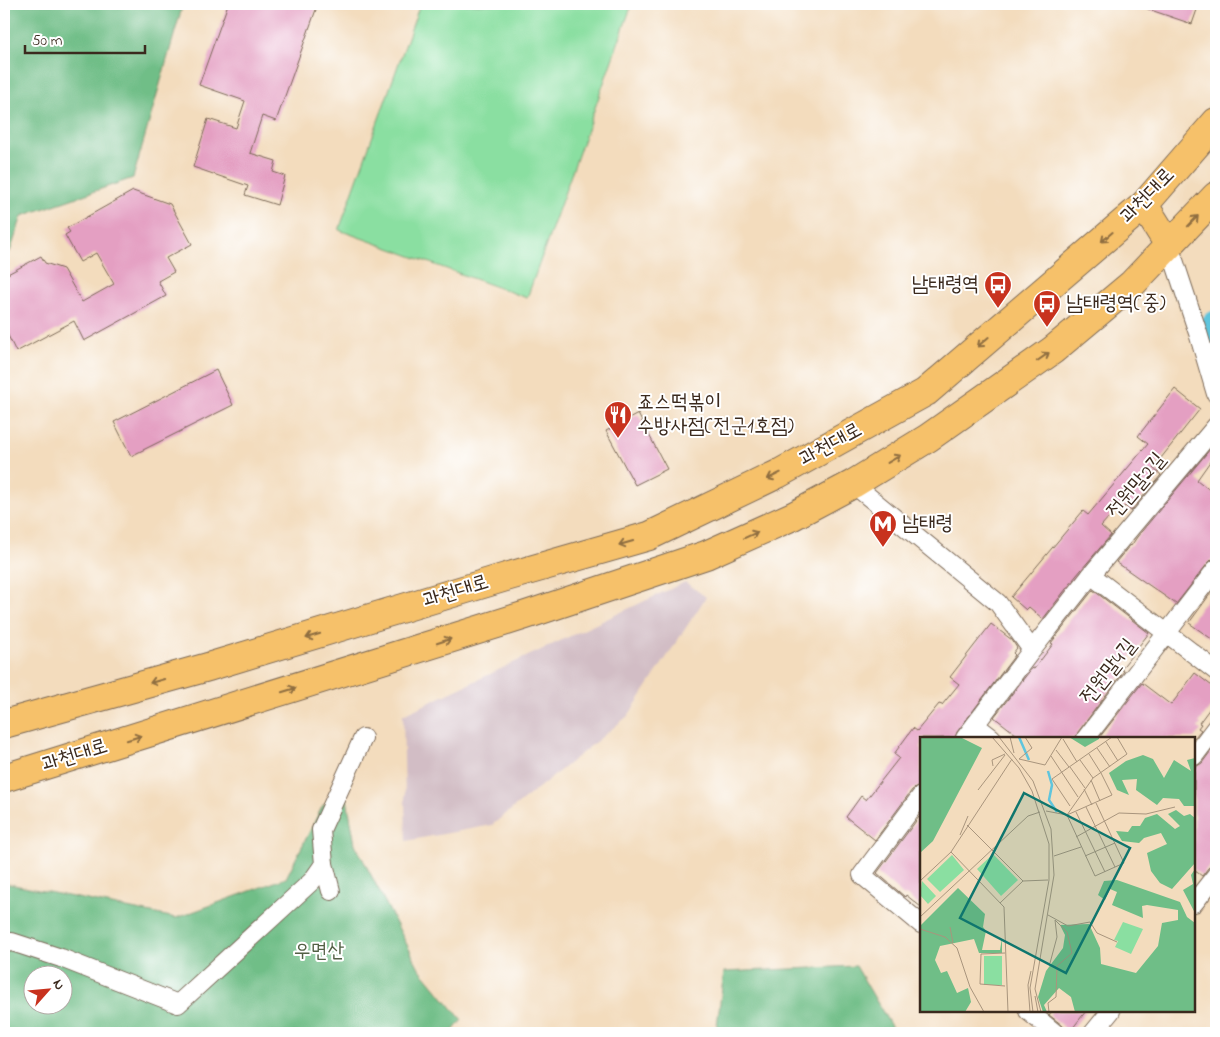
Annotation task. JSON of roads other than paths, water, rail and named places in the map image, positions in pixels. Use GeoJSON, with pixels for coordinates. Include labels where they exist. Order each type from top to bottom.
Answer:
{"type":"FeatureCollection","features":[{"type":"Feature","properties":{"kind":"main road","name":"과천대로"},"geometry":{"type":"LineString","coordinates":[[4,724],[208,667],[649,536],[778,474],[926,392],[1144,205],[1216,122]]}},
{"type":"Feature","properties":{"kind":"main road","name":"과천대로"},"geometry":{"type":"LineString","coordinates":[[4,778],[526,615],[706,555],[793,516],[852,484],[928,438],[1052,350],[1132,284],[1216,196]]}},
{"type":"Feature","properties":{"kind":"main road"},"geometry":{"type":"LineString","coordinates":[[1144,205],[1169,245]]}},
{"type":"Feature","properties":{"kind":"main road"},"geometry":{"type":"LineString","coordinates":[[359,622],[372,664]]}},
{"type":"Feature","properties":{"kind":"street"},"geometry":{"type":"LineString","coordinates":[[1169,245],[1216,394]]}},
{"type":"Feature","properties":{"kind":"street","name":"전원말2길"},"geometry":{"type":"LineString","coordinates":[[988,737],[970,732],[1091,575],[1216,426]]}},
{"type":"Feature","properties":{"kind":"street"},"geometry":{"type":"LineString","coordinates":[[852,484],[998,603],[1032,650]]}},
{"type":"Feature","properties":{"kind":"street","name":"전원말4길"},"geometry":{"type":"LineString","coordinates":[[1087,737],[1216,569]]}},
{"type":"Feature","properties":{"kind":"street"},"geometry":{"type":"LineString","coordinates":[[1091,575],[1167,633]]}},
{"type":"Feature","properties":{"kind":"street","name":"전원말4길"},"geometry":{"type":"LineString","coordinates":[[1167,633],[1216,671]]}},
{"type":"Feature","properties":{"kind":"street"},"geometry":{"type":"LineString","coordinates":[[1195,755],[1216,726]]}},
{"type":"Feature","properties":{"kind":"street"},"geometry":{"type":"LineString","coordinates":[[331,891],[324,864],[321,830],[363,738]]}},
{"type":"Feature","properties":{"kind":"street"},"geometry":{"type":"LineString","coordinates":[[920,797],[862,875],[920,923]]}},
{"type":"Feature","properties":{"kind":"street"},"geometry":{"type":"LineString","coordinates":[[4,943],[12,942],[61,958],[178,1004],[312,881],[324,864]]}},
{"type":"Feature","properties":{"kind":"street"},"geometry":{"type":"LineString","coordinates":[[1195,900],[1216,875]]}},
{"type":"Feature","properties":{"kind":"street"},"geometry":{"type":"LineString","coordinates":[[1029,1012],[1051,1030]]}},
{"type":"Feature","properties":{"kind":"street"},"geometry":{"type":"LineString","coordinates":[[1094,1033],[1110,1012]]}},
{"type":"Feature","properties":{"kind":"waterway"},"geometry":{"type":"LineString","coordinates":[[1209,331],[1216,325]]}},
{"type":"Feature","properties":{"kind":"place","name":"남태령역"},"geometry":{"type":"Point","coordinates":[998,309]}},
{"type":"Feature","properties":{"kind":"place","name":"남태령역(중)"},"geometry":{"type":"Point","coordinates":[1047,328]}},
{"type":"Feature","properties":{"kind":"place","name":"죠스떡볶이 수방사점(전군1호점)"},"geometry":{"type":"Point","coordinates":[618,439]}},
{"type":"Feature","properties":{"kind":"place","name":"남태령"},"geometry":{"type":"Point","coordinates":[883,548]}},
{"type":"Feature","properties":{"kind":"park label","name":"우면산"},"geometry":{"type":"Point","coordinates":[319,952]}}]}
